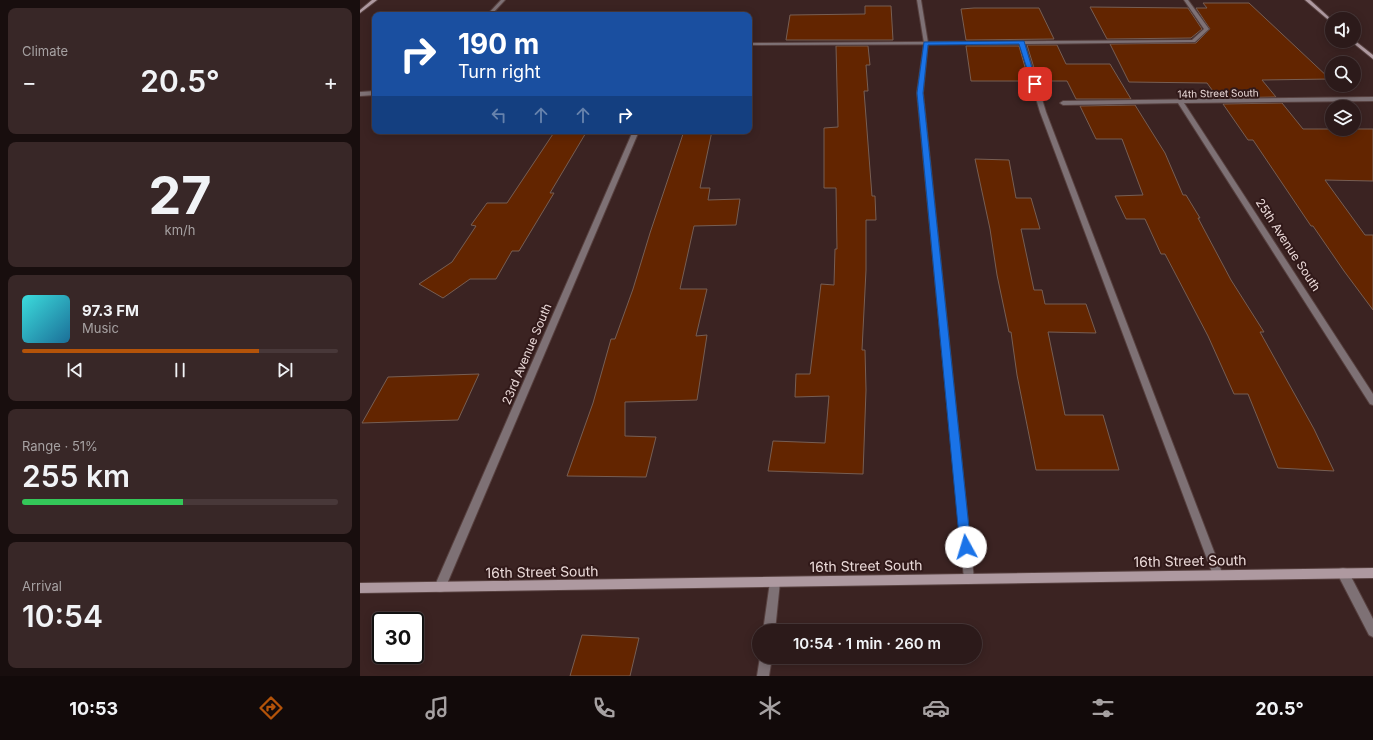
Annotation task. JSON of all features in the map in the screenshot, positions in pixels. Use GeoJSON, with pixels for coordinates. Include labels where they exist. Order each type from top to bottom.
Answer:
{"type":"FeatureCollection","features":[{"type":"Feature","properties":{"kind":"street"},"geometry":{"type":"LineString","coordinates":[[360,12],[375,0]]}},
{"type":"Feature","properties":{"kind":"street"},"geometry":{"type":"LineString","coordinates":[[493,12],[503,0]]}},
{"type":"Feature","properties":{"kind":"street"},"geometry":{"type":"LineString","coordinates":[[919,0],[926,43],[920,93],[969,578]]}},
{"type":"Feature","properties":{"kind":"street"},"geometry":{"type":"LineString","coordinates":[[752,44],[1193,41],[1207,29],[1186,0]]}},
{"type":"Feature","properties":{"kind":"street"},"geometry":{"type":"LineString","coordinates":[[1307,0],[1325,16]]}},
{"type":"Feature","properties":{"kind":"street"},"geometry":{"type":"LineString","coordinates":[[1022,42],[1043,112],[1218,575]]}},
{"type":"Feature","properties":{"kind":"street"},"geometry":{"type":"LineString","coordinates":[[1361,47],[1373,58]]}},
{"type":"Feature","properties":{"kind":"street"},"geometry":{"type":"LineString","coordinates":[[360,94],[372,93]]}},
{"type":"Feature","properties":{"kind":"street","name":"14th Street South"},"geometry":{"type":"LineString","coordinates":[[1063,103],[1180,103],[1373,99]]}},
{"type":"Feature","properties":{"kind":"street","name":"25th Avenue South"},"geometry":{"type":"LineString","coordinates":[[1180,103],[1373,402]]}},
{"type":"Feature","properties":{"kind":"street","name":"23rd Avenue South"},"geometry":{"type":"LineString","coordinates":[[440,587],[635,134]]}},
{"type":"Feature","properties":{"kind":"street"},"geometry":{"type":"LineString","coordinates":[[1343,573],[1373,631]]}},
{"type":"Feature","properties":{"kind":"street","name":"16th Street South"},"geometry":{"type":"LineString","coordinates":[[360,588],[1373,573]]}},
{"type":"Feature","properties":{"kind":"street"},"geometry":{"type":"LineString","coordinates":[[770,624],[775,582]]}},
{"type":"Feature","properties":{"kind":"street"},"geometry":{"type":"LineString","coordinates":[[763,676],[765,664]]}},
{"type":"Feature","properties":{"kind":"building"},"geometry":{"type":"Polygon","coordinates":[[[1203,3],[1249,3],[1325,74],[1325,79],[1262,80],[1276,97],[1218,98],[1207,83],[1129,82],[1110,44],[1196,43],[1210,29],[1196,8],[1207,8],[1203,3]]]}},
{"type":"Feature","properties":{"kind":"building"},"geometry":{"type":"Polygon","coordinates":[[[865,6],[891,6],[893,40],[786,40],[790,15],[865,14],[865,6]]]}},
{"type":"Feature","properties":{"kind":"building"},"geometry":{"type":"Polygon","coordinates":[[[1090,7],[1188,8],[1202,29],[1191,38],[1107,39],[1090,7]]]}},
{"type":"Feature","properties":{"kind":"building"},"geometry":{"type":"Polygon","coordinates":[[[1039,8],[1054,39],[966,40],[961,9],[1039,8]]]}},
{"type":"Feature","properties":{"kind":"building"},"geometry":{"type":"Polygon","coordinates":[[[1027,45],[1057,45],[1066,64],[1110,64],[1131,99],[1076,99],[1067,81],[1038,81],[1027,45]]]}},
{"type":"Feature","properties":{"kind":"building"},"geometry":{"type":"Polygon","coordinates":[[[836,46],[868,46],[870,65],[866,65],[868,91],[864,91],[872,196],[875,196],[876,220],[866,220],[866,270],[862,350],[865,350],[866,390],[863,474],[768,471],[773,441],[825,443],[829,396],[795,397],[796,374],[810,374],[821,284],[834,285],[835,249],[837,249],[836,188],[824,188],[824,128],[838,127],[836,46]]]}},
{"type":"Feature","properties":{"kind":"building"},"geometry":{"type":"Polygon","coordinates":[[[966,46],[1019,46],[1029,81],[971,81],[966,46]]]}},
{"type":"Feature","properties":{"kind":"building"},"geometry":{"type":"Polygon","coordinates":[[[1282,103],[1303,129],[1325,129],[1325,136],[1361,136],[1361,129],[1373,129],[1373,181],[1325,180],[1365,235],[1373,235],[1373,310],[1313,226],[1311,226],[1253,140],[1248,140],[1223,104],[1282,103]]]}},
{"type":"Feature","properties":{"kind":"building"},"geometry":{"type":"Polygon","coordinates":[[[1135,105],[1165,153],[1183,195],[1186,195],[1200,218],[1198,218],[1231,280],[1264,332],[1260,332],[1314,429],[1334,471],[1278,468],[1248,394],[1234,394],[1208,336],[1165,254],[1161,254],[1145,219],[1126,219],[1115,196],[1143,195],[1122,139],[1096,139],[1080,106],[1135,105]]]}},
{"type":"Feature","properties":{"kind":"building"},"geometry":{"type":"Polygon","coordinates":[[[553,134],[585,134],[550,193],[554,193],[519,251],[512,251],[496,279],[470,279],[443,298],[419,284],[452,262],[476,226],[471,225],[487,203],[507,203],[553,134]]]}},
{"type":"Feature","properties":{"kind":"building"},"geometry":{"type":"Polygon","coordinates":[[[683,134],[711,134],[700,188],[710,188],[708,200],[740,199],[736,225],[694,226],[680,289],[707,289],[696,336],[707,335],[697,400],[625,402],[625,436],[656,437],[646,477],[567,476],[593,403],[611,339],[615,339],[633,289],[683,134]]]}},
{"type":"Feature","properties":{"kind":"building"},"geometry":{"type":"Polygon","coordinates":[[[975,159],[1009,160],[1016,198],[1031,198],[1040,229],[1021,229],[1034,290],[1042,290],[1045,304],[1086,304],[1096,333],[1048,332],[1065,415],[1103,415],[1119,470],[1036,470],[1017,375],[1011,332],[1009,332],[997,275],[990,229],[975,159]]]}},
{"type":"Feature","properties":{"kind":"building"},"geometry":{"type":"Polygon","coordinates":[[[479,374],[458,420],[362,423],[388,377],[479,374]]]}},
{"type":"Feature","properties":{"kind":"building"},"geometry":{"type":"Polygon","coordinates":[[[582,635],[639,638],[630,676],[570,676],[582,635]]]}},
{"type":"Feature","properties":{"kind":"route"},"geometry":{"type":"LineString","coordinates":[[966,547],[920,93],[926,43],[1022,42],[1035,84]]}}]}
